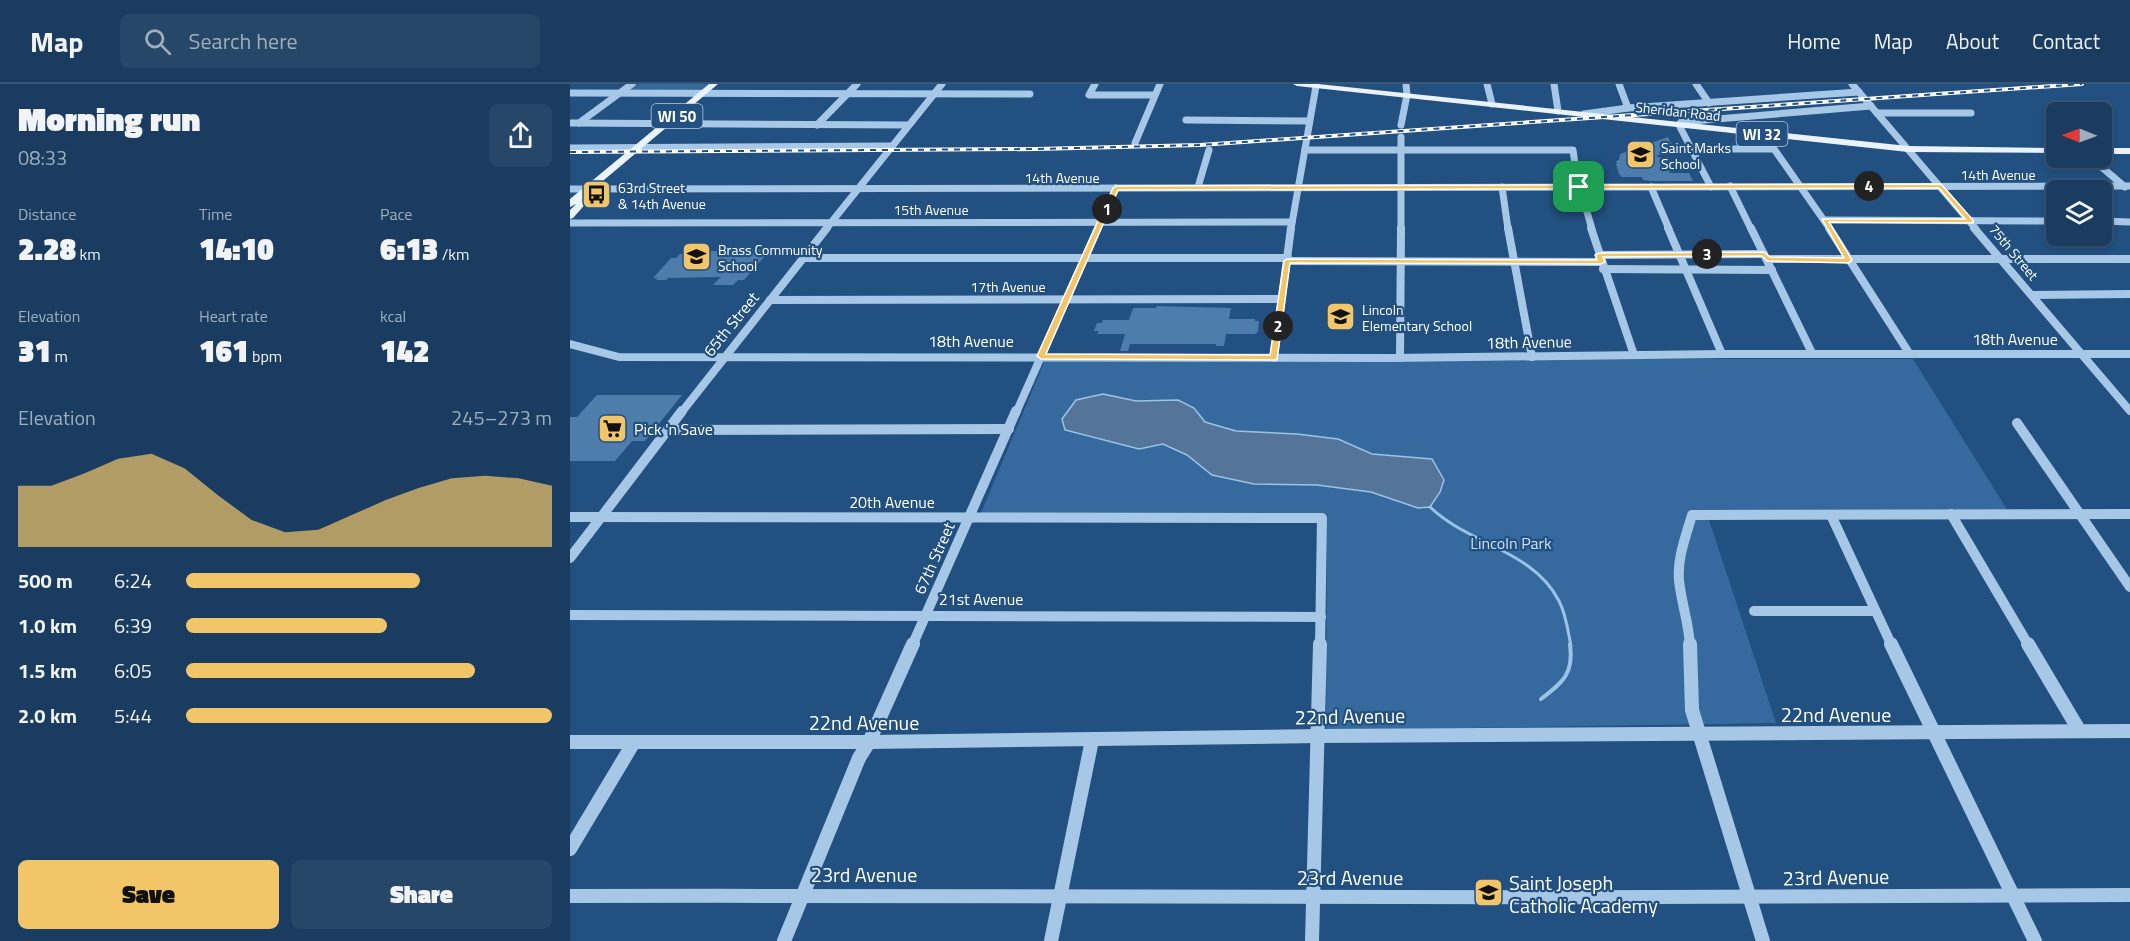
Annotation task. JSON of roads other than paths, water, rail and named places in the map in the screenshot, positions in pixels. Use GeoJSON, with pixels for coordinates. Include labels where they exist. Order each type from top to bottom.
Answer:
{"type":"FeatureCollection","features":[{"type":"Feature","properties":{"kind":"main road","name":"WI 50"},"geometry":{"type":"LineString","coordinates":[[570,204],[714,84]]}},
{"type":"Feature","properties":{"kind":"main road","name":"Sheridan Road"},"geometry":{"type":"LineString","coordinates":[[1297,84],[1908,150],[2046,151]]}},
{"type":"Feature","properties":{"kind":"main road"},"geometry":{"type":"LineString","coordinates":[[1700,119],[1700,124],[1706,128]]}},
{"type":"Feature","properties":{"kind":"main road"},"geometry":{"type":"LineString","coordinates":[[2112,151],[2130,151]]}},
{"type":"Feature","properties":{"kind":"main road","name":"WI 50"},"geometry":{"type":"LineString","coordinates":[[570,216],[582,204],[589,189]]}},
{"type":"Feature","properties":{"kind":"street"},"geometry":{"type":"LineString","coordinates":[[579,123],[632,84]]}},
{"type":"Feature","properties":{"kind":"street"},"geometry":{"type":"LineString","coordinates":[[817,125],[857,84]]}},
{"type":"Feature","properties":{"kind":"street","name":"65th Street"},"geometry":{"type":"LineString","coordinates":[[570,558],[724,357],[942,84]]}},
{"type":"Feature","properties":{"kind":"street"},"geometry":{"type":"LineString","coordinates":[[1095,84],[1089,95],[1154,95]]}},
{"type":"Feature","properties":{"kind":"street"},"geometry":{"type":"LineString","coordinates":[[1135,143],[1160,84]]}},
{"type":"Feature","properties":{"kind":"street"},"geometry":{"type":"LineString","coordinates":[[1401,125],[1407,95],[1406,84]]}},
{"type":"Feature","properties":{"kind":"street"},"geometry":{"type":"LineString","coordinates":[[1487,84],[1492,104]]}},
{"type":"Feature","properties":{"kind":"street"},"geometry":{"type":"LineString","coordinates":[[1554,84],[1558,111]]}},
{"type":"Feature","properties":{"kind":"street"},"geometry":{"type":"LineString","coordinates":[[1619,84],[1628,108]]}},
{"type":"Feature","properties":{"kind":"street"},"geometry":{"type":"LineString","coordinates":[[1696,84],[1709,103]]}},
{"type":"Feature","properties":{"kind":"street","name":"75th Street"},"geometry":{"type":"LineString","coordinates":[[1852,84],[2130,411]]}},
{"type":"Feature","properties":{"kind":"street"},"geometry":{"type":"LineString","coordinates":[[1274,358],[1292,222],[1316,86]]}},
{"type":"Feature","properties":{"kind":"street"},"geometry":{"type":"LineString","coordinates":[[1584,114],[1628,108],[1859,92]]}},
{"type":"Feature","properties":{"kind":"street"},"geometry":{"type":"LineString","coordinates":[[570,93],[1030,94]]}},
{"type":"Feature","properties":{"kind":"street"},"geometry":{"type":"LineString","coordinates":[[1711,187],[1679,125],[1687,120],[1871,106]]}},
{"type":"Feature","properties":{"kind":"street"},"geometry":{"type":"LineString","coordinates":[[1878,113],[1971,113]]}},
{"type":"Feature","properties":{"kind":"street"},"geometry":{"type":"LineString","coordinates":[[1186,120],[1309,121]]}},
{"type":"Feature","properties":{"kind":"street"},"geometry":{"type":"LineString","coordinates":[[570,123],[908,125]]}},
{"type":"Feature","properties":{"kind":"street"},"geometry":{"type":"LineString","coordinates":[[1400,358],[1401,137]]}},
{"type":"Feature","properties":{"kind":"street"},"geometry":{"type":"LineString","coordinates":[[570,148],[891,146]]}},
{"type":"Feature","properties":{"kind":"street"},"geometry":{"type":"LineString","coordinates":[[1691,149],[1774,149],[1824,220],[1909,353]]}},
{"type":"Feature","properties":{"kind":"street"},"geometry":{"type":"LineString","coordinates":[[1198,188],[1209,150]]}},
{"type":"Feature","properties":{"kind":"street"},"geometry":{"type":"LineString","coordinates":[[1305,150],[1573,150],[1579,187],[1601,262],[1634,355]]}},
{"type":"Feature","properties":{"kind":"street"},"geometry":{"type":"LineString","coordinates":[[2104,168],[2128,187]]}},
{"type":"Feature","properties":{"kind":"street"},"geometry":{"type":"LineString","coordinates":[[1730,186],[1812,353]]}},
{"type":"Feature","properties":{"kind":"street"},"geometry":{"type":"LineString","coordinates":[[1502,187],[1513,261],[1532,357]]}},
{"type":"Feature","properties":{"kind":"street"},"geometry":{"type":"LineString","coordinates":[[1651,187],[1722,354]]}},
{"type":"Feature","properties":{"kind":"street","name":"14th Avenue"},"geometry":{"type":"LineString","coordinates":[[570,189],[2128,187]]}},
{"type":"Feature","properties":{"kind":"street","name":"67th Street"},"geometry":{"type":"LineString","coordinates":[[784,941],[859,758],[870,742],[1116,188]]}},
{"type":"Feature","properties":{"kind":"street"},"geometry":{"type":"LineString","coordinates":[[1824,220],[2046,221]]}},
{"type":"Feature","properties":{"kind":"street"},"geometry":{"type":"LineString","coordinates":[[2112,221],[2130,222]]}},
{"type":"Feature","properties":{"kind":"street","name":"15th Avenue"},"geometry":{"type":"LineString","coordinates":[[570,223],[1292,222]]}},
{"type":"Feature","properties":{"kind":"street"},"geometry":{"type":"LineString","coordinates":[[1601,262],[1680,254],[1849,260],[2130,260]]}},
{"type":"Feature","properties":{"kind":"street"},"geometry":{"type":"LineString","coordinates":[[803,258],[1085,257],[1401,262],[1601,262],[1686,269],[1772,270]]}},
{"type":"Feature","properties":{"kind":"street"},"geometry":{"type":"LineString","coordinates":[[2032,295],[2130,294]]}},
{"type":"Feature","properties":{"kind":"street","name":"17th Avenue"},"geometry":{"type":"LineString","coordinates":[[770,300],[1281,299]]}},
{"type":"Feature","properties":{"kind":"street","name":"18th Avenue"},"geometry":{"type":"LineString","coordinates":[[570,344],[619,357],[1400,358],[1812,353],[2130,354]]}},
{"type":"Feature","properties":{"kind":"street"},"geometry":{"type":"LineString","coordinates":[[2017,423],[2130,587]]}},
{"type":"Feature","properties":{"kind":"street"},"geometry":{"type":"LineString","coordinates":[[668,430],[1009,429]]}},
{"type":"Feature","properties":{"kind":"street"},"geometry":{"type":"LineString","coordinates":[[1951,514],[2079,730]]}},
{"type":"Feature","properties":{"kind":"street"},"geometry":{"type":"LineString","coordinates":[[1762,941],[1692,710],[1689,631],[1679,580],[1679,562],[1692,515],[2130,514]]}},
{"type":"Feature","properties":{"kind":"street"},"geometry":{"type":"LineString","coordinates":[[1831,515],[1932,733],[2035,941]]}},
{"type":"Feature","properties":{"kind":"street","name":"20th Avenue"},"geometry":{"type":"LineString","coordinates":[[570,517],[1322,518],[1320,617]]}},
{"type":"Feature","properties":{"kind":"street"},"geometry":{"type":"LineString","coordinates":[[1754,611],[1875,611]]}},
{"type":"Feature","properties":{"kind":"street","name":"21st Avenue"},"geometry":{"type":"LineString","coordinates":[[570,615],[1320,617]]}},
{"type":"Feature","properties":{"kind":"street"},"geometry":{"type":"LineString","coordinates":[[1312,941],[1319,736],[1320,617]]}},
{"type":"Feature","properties":{"kind":"street","name":"22nd Avenue"},"geometry":{"type":"LineString","coordinates":[[570,742],[870,742],[1319,736],[2130,731]]}},
{"type":"Feature","properties":{"kind":"street"},"geometry":{"type":"LineString","coordinates":[[1051,941],[1092,740]]}},
{"type":"Feature","properties":{"kind":"street"},"geometry":{"type":"LineString","coordinates":[[570,849],[634,742]]}},
{"type":"Feature","properties":{"kind":"street","name":"23rd Avenue"},"geometry":{"type":"LineString","coordinates":[[570,896],[1060,895],[1749,899],[2130,895]]}},
{"type":"Feature","properties":{"kind":"waterway"},"geometry":{"type":"LineString","coordinates":[[1430,507],[1445,520],[1517,559],[1548,584],[1561,606],[1571,646]]}},
{"type":"Feature","properties":{"kind":"waterway"},"geometry":{"type":"LineString","coordinates":[[1541,699],[1565,676],[1570,663],[1570,644]]}},
{"type":"Feature","properties":{"kind":"railway"},"geometry":{"type":"LineString","coordinates":[[570,152],[1036,149],[1200,145],[2082,84]]}},
{"type":"Feature","properties":{"kind":"place","name":"Saint Marks School"},"geometry":{"type":"Point","coordinates":[1640,155]}},
{"type":"Feature","properties":{"kind":"place","name":"63rd Street & 14th Avenue"},"geometry":{"type":"Point","coordinates":[597,195]}},
{"type":"Feature","properties":{"kind":"place","name":"Brass Community School"},"geometry":{"type":"Point","coordinates":[697,257]}},
{"type":"Feature","properties":{"kind":"place","name":"Lincoln Elementary School"},"geometry":{"type":"Point","coordinates":[1341,317]}},
{"type":"Feature","properties":{"kind":"place","name":"Pick 'n Save"},"geometry":{"type":"Point","coordinates":[613,429]}},
{"type":"Feature","properties":{"kind":"place","name":"Saint Joseph Catholic Academy"},"geometry":{"type":"Point","coordinates":[1488,893]}},
{"type":"Feature","properties":{"kind":"park label","name":"Lincoln Park"},"geometry":{"type":"Point","coordinates":[1511,543]}}]}
